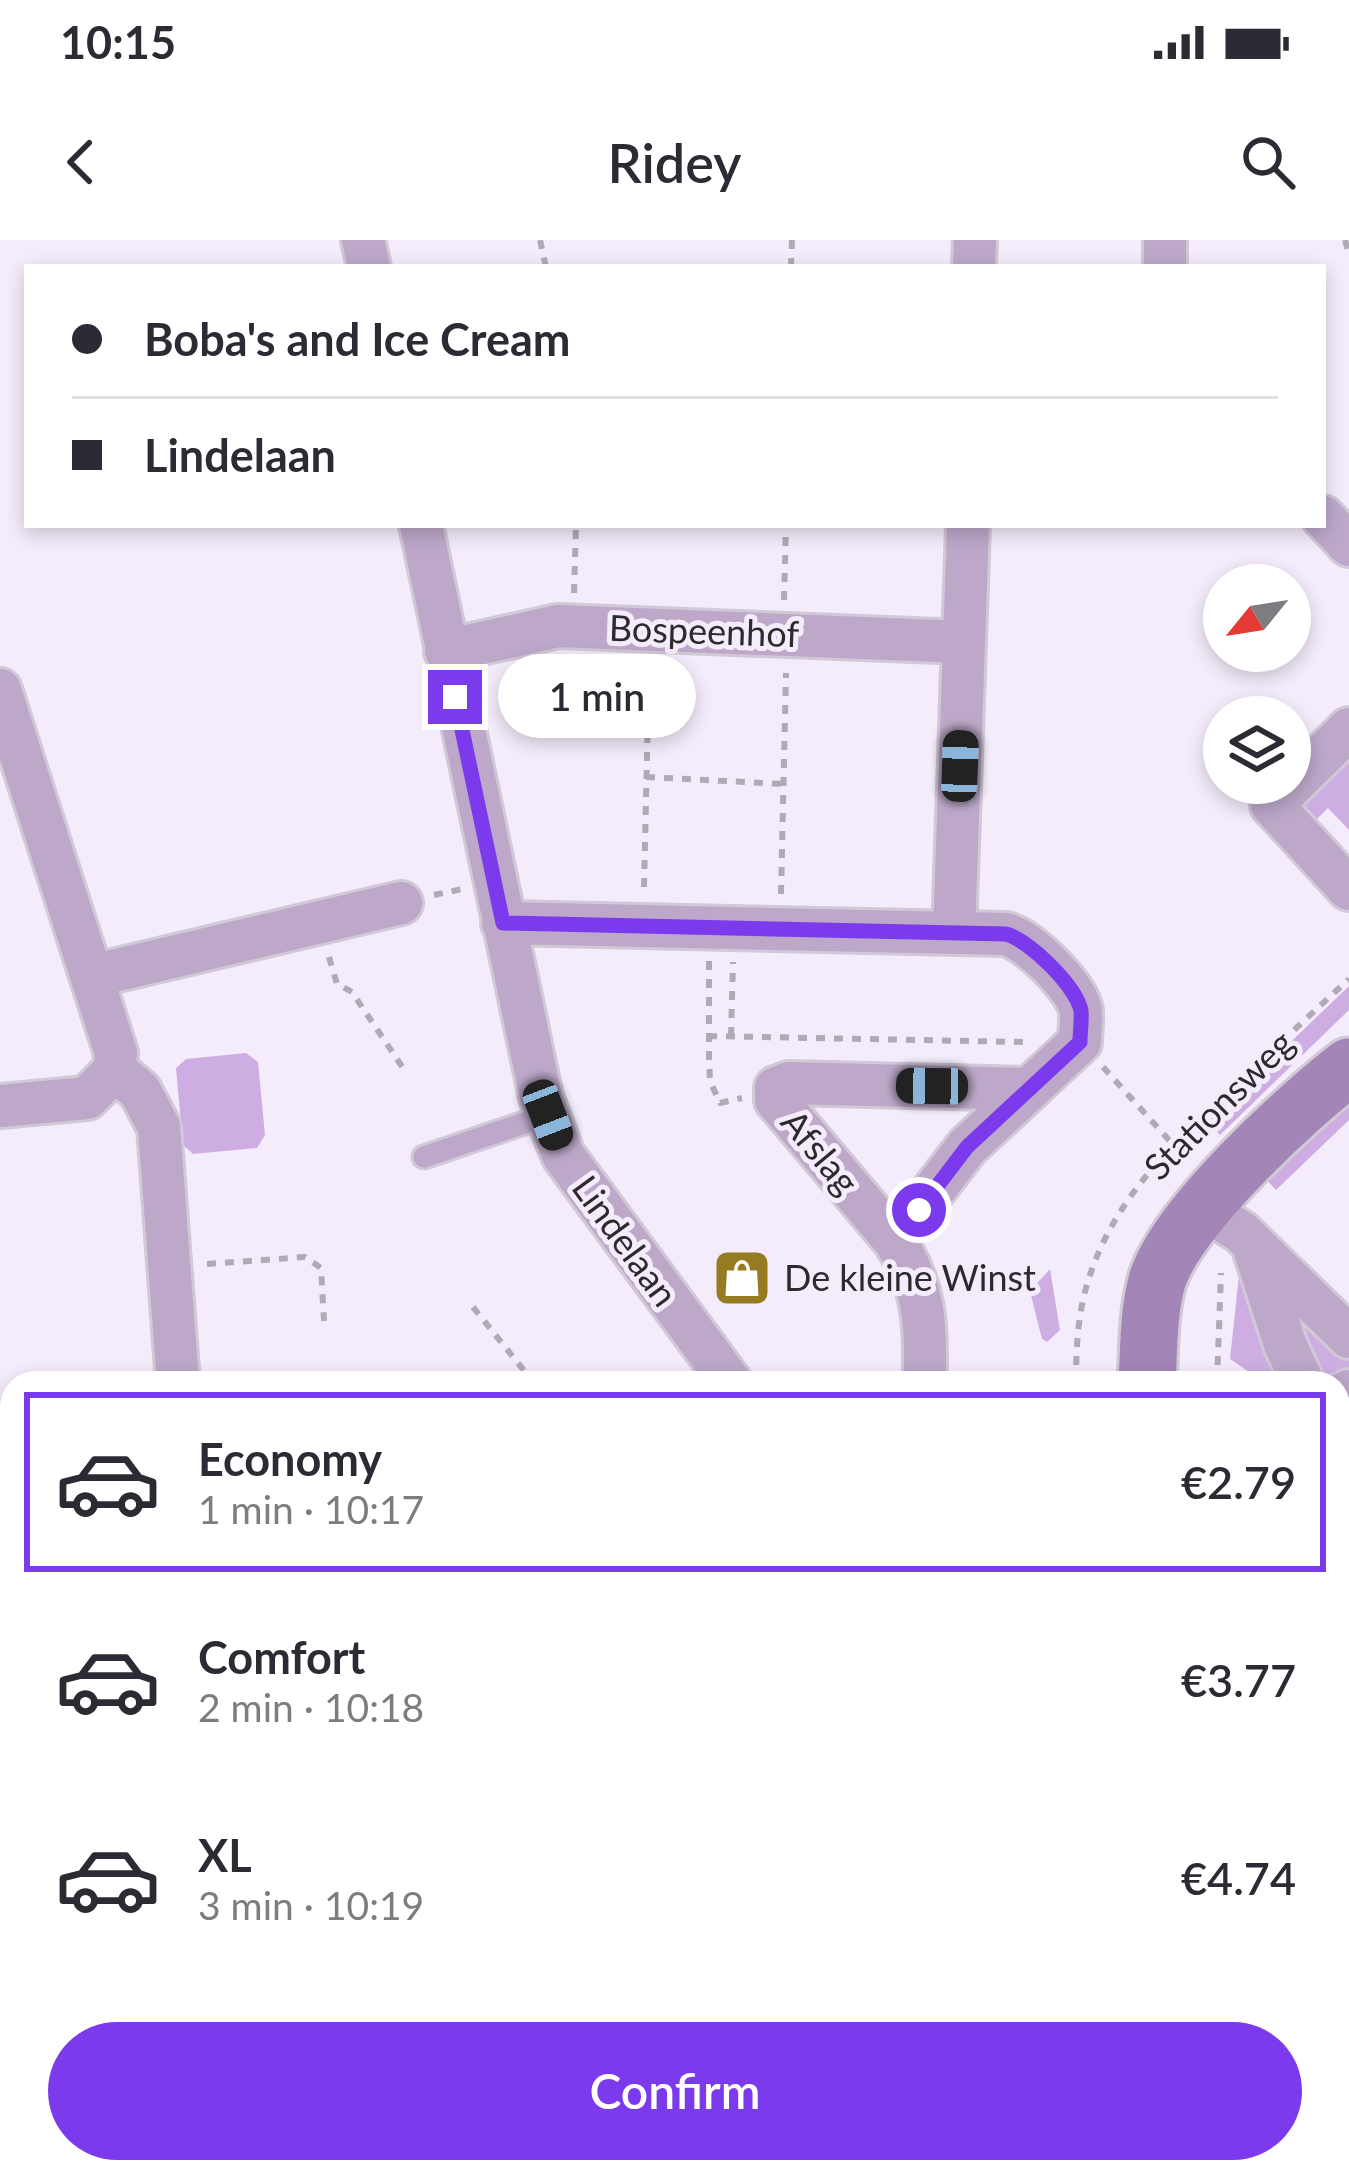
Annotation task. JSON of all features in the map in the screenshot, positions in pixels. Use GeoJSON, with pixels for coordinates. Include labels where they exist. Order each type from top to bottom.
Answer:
{"type":"FeatureCollection","features":[{"type":"Feature","properties":{"kind":"main road","name":"Stationsweg"},"geometry":{"type":"LineString","coordinates":[[1148,1371],[1151,1310],[1171,1251],[1231,1230],[1232,1175],[1340,1067]]}},
{"type":"Feature","properties":{"kind":"street"},"geometry":{"type":"LineString","coordinates":[[1326,520],[1349,545]]}},
{"type":"Feature","properties":{"kind":"street","name":"Lindelaan"},"geometry":{"type":"LineString","coordinates":[[422,528],[541,1096],[563,1155],[722,1371]]}},
{"type":"Feature","properties":{"kind":"street"},"geometry":{"type":"LineString","coordinates":[[954,933],[968,528]]}},
{"type":"Feature","properties":{"kind":"street","name":"Bospeenhof"},"geometry":{"type":"LineString","coordinates":[[446,651],[572,626],[964,642]]}},
{"type":"Feature","properties":{"kind":"street"},"geometry":{"type":"LineString","coordinates":[[0,690],[12,771],[92,976],[116,1053],[115,1070],[87,1098],[0,1106]]}},
{"type":"Feature","properties":{"kind":"street"},"geometry":{"type":"LineString","coordinates":[[1349,729],[1272,805],[1349,889]]}},
{"type":"Feature","properties":{"kind":"street"},"geometry":{"type":"LineString","coordinates":[[92,976],[401,903]]}},
{"type":"Feature","properties":{"kind":"street"},"geometry":{"type":"LineString","coordinates":[[503,923],[1023,938],[1073,993],[1081,1010],[1080,1042],[967,1147],[895,1241]]}},
{"type":"Feature","properties":{"kind":"street"},"geometry":{"type":"LineString","coordinates":[[115,1070],[140,1091],[159,1127],[177,1371]]}},
{"type":"Feature","properties":{"kind":"street","name":"Afslag"},"geometry":{"type":"LineString","coordinates":[[925,1371],[925,1307],[911,1268],[895,1241],[776,1100],[775,1092],[789,1083],[1027,1089]]}},
{"type":"Feature","properties":{"kind":"street"},"geometry":{"type":"LineString","coordinates":[[1231,1230],[1349,1337]]}},
{"type":"Feature","properties":{"kind":"street"},"geometry":{"type":"LineString","coordinates":[[1231,1230],[1297,1371]]}},
{"type":"Feature","properties":{"kind":"lane"},"geometry":{"type":"LineString","coordinates":[[424,1157],[548,1115]]}},
{"type":"Feature","properties":{"kind":"path"},"geometry":{"type":"LineString","coordinates":[[1345,240],[1349,254]]}},
{"type":"Feature","properties":{"kind":"path"},"geometry":{"type":"LineString","coordinates":[[572,626],[576,528]]}},
{"type":"Feature","properties":{"kind":"path"},"geometry":{"type":"LineString","coordinates":[[781,929],[786,528]]}},
{"type":"Feature","properties":{"kind":"path"},"geometry":{"type":"LineString","coordinates":[[643,926],[650,627]]}},
{"type":"Feature","properties":{"kind":"path"},"geometry":{"type":"LineString","coordinates":[[646,777],[784,784]]}},
{"type":"Feature","properties":{"kind":"path"},"geometry":{"type":"LineString","coordinates":[[401,903],[494,881]]}},
{"type":"Feature","properties":{"kind":"path"},"geometry":{"type":"LineString","coordinates":[[319,922],[337,984],[352,992],[405,1071]]}},
{"type":"Feature","properties":{"kind":"path"},"geometry":{"type":"LineString","coordinates":[[722,928],[708,1036],[710,1081],[720,1103],[775,1092]]}},
{"type":"Feature","properties":{"kind":"path"},"geometry":{"type":"LineString","coordinates":[[722,928],[731,1036]]}},
{"type":"Feature","properties":{"kind":"path","name":"Stationsweg"},"geometry":{"type":"LineString","coordinates":[[1077,1371],[1082,1301],[1099,1252],[1145,1173],[1349,979]]}},
{"type":"Feature","properties":{"kind":"path"},"geometry":{"type":"LineString","coordinates":[[708,1036],[1080,1042],[1173,1143]]}},
{"type":"Feature","properties":{"kind":"path"},"geometry":{"type":"LineString","coordinates":[[1217,1371],[1219,1286],[1231,1230]]}},
{"type":"Feature","properties":{"kind":"path"},"geometry":{"type":"LineString","coordinates":[[170,1267],[305,1257],[321,1268],[324,1321]]}},
{"type":"Feature","properties":{"kind":"path"},"geometry":{"type":"LineString","coordinates":[[473,1307],[524,1371]]}},
{"type":"Feature","properties":{"kind":"shaded area"},"geometry":{"type":"Polygon","coordinates":[[[1349,747],[1349,830],[1328,808],[1309,827],[1298,804],[1311,804],[1311,789],[1349,747]]]}},
{"type":"Feature","properties":{"kind":"shaded area"},"geometry":{"type":"Polygon","coordinates":[[[1349,986],[1349,1010],[1220,1135],[1208,1121],[1349,986]]]}},
{"type":"Feature","properties":{"kind":"shaded area"},"geometry":{"type":"Polygon","coordinates":[[[246,1053],[258,1062],[265,1135],[257,1148],[193,1154],[183,1145],[176,1068],[186,1059],[246,1053]]]}},
{"type":"Feature","properties":{"kind":"shaded area"},"geometry":{"type":"Polygon","coordinates":[[[1349,1090],[1349,1120],[1276,1190],[1262,1175],[1349,1090]]]}},
{"type":"Feature","properties":{"kind":"shaded area"},"geometry":{"type":"Polygon","coordinates":[[[1050,1269],[1060,1330],[1047,1342],[1042,1339],[1030,1291],[1050,1269]]]}},
{"type":"Feature","properties":{"kind":"shaded area"},"geometry":{"type":"Polygon","coordinates":[[[1239,1275],[1244,1275],[1280,1371],[1248,1371],[1230,1359],[1239,1275]]]}},
{"type":"Feature","properties":{"kind":"shaded area"},"geometry":{"type":"Polygon","coordinates":[[[1284,1298],[1349,1350],[1349,1371],[1310,1371],[1284,1298]]]}},
{"type":"Feature","properties":{"kind":"place","name":"De kleine Winst"},"geometry":{"type":"Point","coordinates":[742,1278]}},
{"type":"Feature","properties":{"kind":"route"},"geometry":{"type":"LineString","coordinates":[[455,697],[503,923],[1006,934],[1023,938],[1073,993],[1081,1010],[1080,1042],[967,1147],[919,1210]]}}]}
